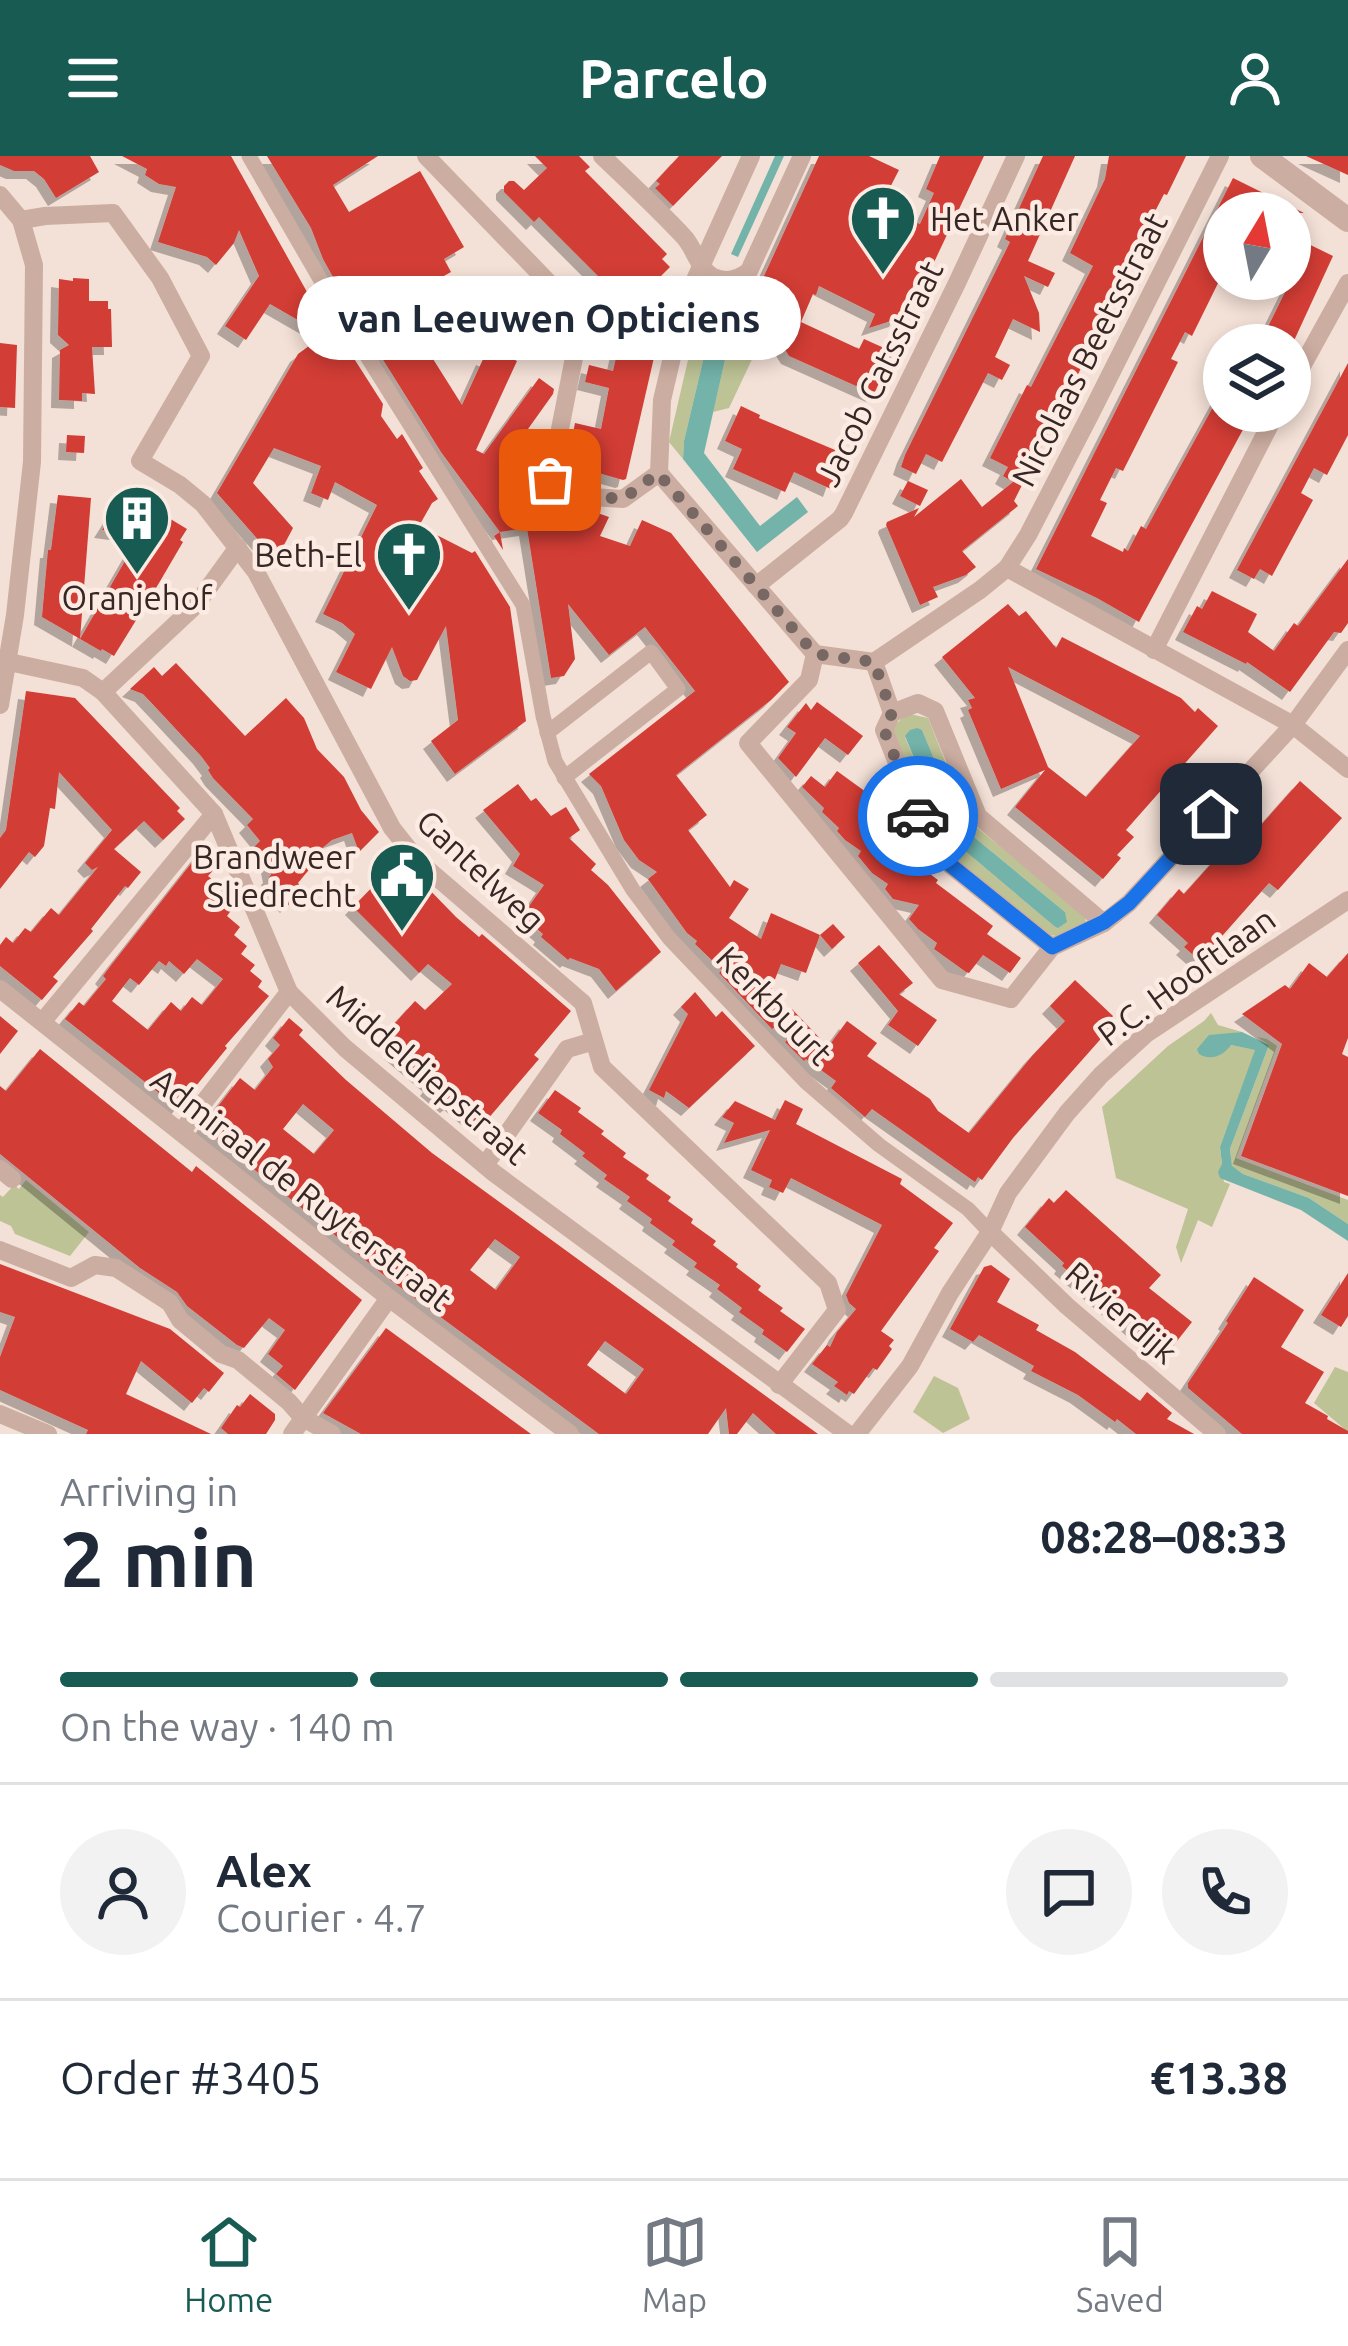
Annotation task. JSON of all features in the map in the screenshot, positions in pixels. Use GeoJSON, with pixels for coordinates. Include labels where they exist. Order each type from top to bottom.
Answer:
{"type":"FeatureCollection","features":[{"type":"Feature","properties":{"kind":"street","name":"Kerkbuurt"},"geometry":{"type":"LineString","coordinates":[[249,156],[338,310],[523,605],[555,761],[633,890],[681,951],[806,1082],[879,1144],[968,1209],[990,1232]]}},
{"type":"Feature","properties":{"kind":"street"},"geometry":{"type":"LineString","coordinates":[[426,156],[583,317],[550,480],[590,496],[623,499],[658,473]]}},
{"type":"Feature","properties":{"kind":"street"},"geometry":{"type":"LineString","coordinates":[[602,156],[689,242],[703,267],[725,280],[749,272],[802,156]]}},
{"type":"Feature","properties":{"kind":"street"},"geometry":{"type":"LineString","coordinates":[[752,156],[685,302],[662,400],[658,473],[815,654],[874,662],[1007,568],[1293,725],[1348,769]]}},
{"type":"Feature","properties":{"kind":"street","name":"Jacob Catsstraat"},"geometry":{"type":"LineString","coordinates":[[756,586],[844,513],[1016,156]]}},
{"type":"Feature","properties":{"kind":"street","name":"Nicolaas Beetsstraat"},"geometry":{"type":"LineString","coordinates":[[1007,568],[1220,156]]}},
{"type":"Feature","properties":{"kind":"street"},"geometry":{"type":"LineString","coordinates":[[1262,156],[1348,220]]}},
{"type":"Feature","properties":{"kind":"street"},"geometry":{"type":"LineString","coordinates":[[0,195],[21,220],[34,266],[32,462],[0,705]]}},
{"type":"Feature","properties":{"kind":"street","name":"Gantelweg"},"geometry":{"type":"LineString","coordinates":[[21,220],[113,213],[160,278],[201,356],[140,461],[203,504],[256,572],[392,828],[418,860],[583,1003],[602,1067],[828,1283],[837,1310],[779,1385]]}},
{"type":"Feature","properties":{"kind":"street"},"geometry":{"type":"LineString","coordinates":[[1311,350],[1348,283]]}},
{"type":"Feature","properties":{"kind":"street"},"geometry":{"type":"LineString","coordinates":[[1154,650],[1266,432]]}},
{"type":"Feature","properties":{"kind":"street"},"geometry":{"type":"LineString","coordinates":[[103,692],[196,604],[238,547]]}},
{"type":"Feature","properties":{"kind":"street"},"geometry":{"type":"LineString","coordinates":[[815,654],[808,680],[748,742],[942,980],[1011,999],[1052,947],[1104,922],[1129,903],[1293,725],[1348,650]]}},
{"type":"Feature","properties":{"kind":"street"},"geometry":{"type":"LineString","coordinates":[[547,733],[651,652],[678,689],[564,778]]}},
{"type":"Feature","properties":{"kind":"street","name":"Middeldiepstraat"},"geometry":{"type":"LineString","coordinates":[[4,662],[83,678],[103,692],[214,814],[289,992],[345,1048],[484,1165],[852,1434]]}},
{"type":"Feature","properties":{"kind":"street"},"geometry":{"type":"LineString","coordinates":[[874,662],[892,713]]}},
{"type":"Feature","properties":{"kind":"street"},"geometry":{"type":"LineString","coordinates":[[1052,947],[938,855],[928,841],[884,730],[892,713],[917,703],[935,711],[978,816],[1104,922]]}},
{"type":"Feature","properties":{"kind":"street"},"geometry":{"type":"LineString","coordinates":[[43,1021],[214,814]]}},
{"type":"Feature","properties":{"kind":"street","name":"P.C. Hooftlaan"},"geometry":{"type":"LineString","coordinates":[[852,1434],[910,1366],[1009,1193],[1101,1075],[1146,1034],[1348,900]]}},
{"type":"Feature","properties":{"kind":"street","name":"Admiraal de Ruyterstraat"},"geometry":{"type":"LineString","coordinates":[[0,989],[389,1298],[569,1434]]}},
{"type":"Feature","properties":{"kind":"street"},"geometry":{"type":"LineString","coordinates":[[181,1132],[289,992]]}},
{"type":"Feature","properties":{"kind":"street"},"geometry":{"type":"LineString","coordinates":[[484,1165],[567,1049],[594,1041]]}},
{"type":"Feature","properties":{"kind":"street","name":"Rivierdijk"},"geometry":{"type":"LineString","coordinates":[[990,1232],[1067,1306],[1217,1434]]}},
{"type":"Feature","properties":{"kind":"street"},"geometry":{"type":"LineString","coordinates":[[0,1250],[71,1278],[95,1265],[116,1268],[170,1303],[179,1320],[289,1402],[297,1426]]}},
{"type":"Feature","properties":{"kind":"street"},"geometry":{"type":"LineString","coordinates":[[297,1426],[389,1298]]}},
{"type":"Feature","properties":{"kind":"street"},"geometry":{"type":"LineString","coordinates":[[0,1414],[47,1434]]}},
{"type":"Feature","properties":{"kind":"street"},"geometry":{"type":"LineString","coordinates":[[297,1426],[332,1434]]}},
{"type":"Feature","properties":{"kind":"green space"},"geometry":{"type":"Polygon","coordinates":[[[732,303],[755,338],[755,353],[729,408],[713,412],[731,333],[714,325],[683,459],[669,442],[697,321],[732,303]]]}},
{"type":"Feature","properties":{"kind":"green space"},"geometry":{"type":"Polygon","coordinates":[[[903,717],[928,718],[967,816],[1085,914],[1086,925],[1062,937],[1051,935],[943,851],[891,729],[903,717]],[[922,730],[905,737],[945,834],[1054,926],[1065,912],[963,828],[922,730]]]}},
{"type":"Feature","properties":{"kind":"green space"},"geometry":{"type":"Polygon","coordinates":[[[1211,1013],[1218,1025],[1242,1032],[1213,1036],[1199,1054],[1212,1057],[1231,1045],[1256,1050],[1220,1147],[1224,1182],[1230,1184],[1212,1227],[1198,1220],[1181,1263],[1176,1247],[1188,1209],[1116,1178],[1102,1107],[1211,1013]]]}},
{"type":"Feature","properties":{"kind":"green space"},"geometry":{"type":"Polygon","coordinates":[[[1257,1037],[1277,1046],[1236,1158],[1348,1200],[1348,1224],[1309,1198],[1232,1167],[1230,1149],[1269,1045],[1257,1037]]]}},
{"type":"Feature","properties":{"kind":"green space"},"geometry":{"type":"Polygon","coordinates":[[[26,1180],[89,1232],[70,1256],[15,1234],[0,1221],[0,1195],[14,1185],[19,1189],[26,1180]]]}},
{"type":"Feature","properties":{"kind":"green space"},"geometry":{"type":"Polygon","coordinates":[[[1335,1367],[1348,1372],[1348,1432],[1314,1403],[1335,1367]]]}},
{"type":"Feature","properties":{"kind":"green space"},"geometry":{"type":"Polygon","coordinates":[[[934,1376],[958,1388],[970,1419],[943,1433],[913,1412],[934,1376]]]}},
{"type":"Feature","properties":{"kind":"water"},"geometry":{"type":"Polygon","coordinates":[[[775,156],[784,156],[738,257],[731,254],[775,156]]]}},
{"type":"Feature","properties":{"kind":"water"},"geometry":{"type":"Polygon","coordinates":[[[724,324],[731,333],[704,453],[760,526],[797,497],[808,512],[757,552],[683,459],[710,331],[724,324]]]}},
{"type":"Feature","properties":{"kind":"water"},"geometry":{"type":"Polygon","coordinates":[[[922,730],[963,828],[1065,912],[1067,922],[1054,926],[945,834],[905,736],[922,730]]]}},
{"type":"Feature","properties":{"kind":"water"},"geometry":{"type":"Polygon","coordinates":[[[1242,1032],[1269,1045],[1230,1149],[1232,1166],[1309,1198],[1348,1224],[1348,1241],[1301,1210],[1220,1178],[1220,1147],[1255,1050],[1231,1045],[1221,1055],[1208,1057],[1197,1049],[1209,1035],[1242,1032]]]}},
{"type":"Feature","properties":{"kind":"building"},"geometry":{"type":"Polygon","coordinates":[[[0,156],[90,156],[99,172],[56,198],[34,171],[0,165],[0,156]]]}},
{"type":"Feature","properties":{"kind":"building"},"geometry":{"type":"Polygon","coordinates":[[[122,156],[231,156],[345,360],[339,335],[383,404],[381,416],[397,439],[402,434],[423,468],[419,471],[438,499],[419,526],[475,551],[510,607],[526,721],[455,774],[431,741],[458,720],[446,626],[417,680],[403,676],[392,647],[371,689],[336,672],[355,634],[323,614],[377,505],[335,482],[328,500],[311,493],[321,466],[274,448],[253,483],[293,528],[276,560],[217,493],[298,354],[324,335],[270,304],[246,340],[225,326],[259,276],[239,230],[216,265],[207,257],[158,242],[176,187],[159,184],[145,175],[147,169],[122,156]]]}},
{"type":"Feature","properties":{"kind":"building"},"geometry":{"type":"Polygon","coordinates":[[[267,156],[378,156],[333,185],[349,212],[420,171],[464,247],[444,259],[451,272],[426,286],[455,319],[428,351],[462,405],[501,333],[515,339],[507,356],[517,361],[476,450],[484,454],[539,378],[554,389],[508,457],[529,487],[534,484],[574,530],[583,508],[609,517],[600,536],[630,546],[642,520],[671,533],[789,682],[676,775],[707,815],[688,830],[730,887],[734,880],[749,889],[729,918],[761,939],[771,913],[820,935],[806,973],[781,964],[770,992],[828,1047],[847,1021],[877,1043],[867,1056],[930,1099],[938,1111],[969,1133],[1065,1021],[1050,1006],[1075,980],[1113,1016],[1114,1024],[982,1180],[978,1177],[975,1182],[872,1109],[865,1117],[831,1088],[836,1081],[804,1061],[785,1042],[788,1039],[772,1029],[719,973],[722,970],[695,944],[648,879],[657,872],[639,860],[624,840],[601,786],[589,774],[695,691],[645,627],[609,655],[568,604],[575,659],[564,676],[551,678],[527,528],[500,532],[441,452],[348,304],[311,228],[267,156]]]}},
{"type":"Feature","properties":{"kind":"building"},"geometry":{"type":"Polygon","coordinates":[[[535,156],[579,156],[590,167],[585,171],[667,254],[662,259],[670,267],[632,305],[664,314],[623,480],[567,464],[575,423],[601,429],[609,388],[585,382],[589,365],[613,371],[628,306],[539,217],[534,222],[504,192],[509,181],[524,190],[547,168],[535,156]]]}},
{"type":"Feature","properties":{"kind":"building"},"geometry":{"type":"Polygon","coordinates":[[[679,156],[722,156],[673,206],[655,188],[679,156]]]}},
{"type":"Feature","properties":{"kind":"building"},"geometry":{"type":"Polygon","coordinates":[[[819,156],[869,156],[899,170],[867,232],[897,247],[910,220],[920,224],[934,193],[926,189],[940,156],[984,156],[929,273],[925,271],[917,288],[913,286],[897,319],[869,328],[875,314],[819,286],[813,294],[801,322],[859,349],[864,339],[893,352],[874,394],[789,356],[768,322],[780,288],[764,276],[819,156]]]}},
{"type":"Feature","properties":{"kind":"building"},"geometry":{"type":"Polygon","coordinates":[[[1043,156],[1075,156],[1028,261],[1055,273],[1048,287],[1024,276],[1039,313],[1040,332],[1013,319],[995,357],[1010,365],[1002,380],[988,373],[942,462],[926,454],[916,474],[901,467],[905,455],[1010,242],[1005,239],[1043,156]]]}},
{"type":"Feature","properties":{"kind":"building"},"geometry":{"type":"Polygon","coordinates":[[[1109,156],[1186,156],[1113,293],[1118,295],[1014,501],[1018,506],[962,551],[976,567],[933,587],[938,597],[920,605],[887,522],[919,508],[914,517],[961,479],[982,507],[1013,482],[1003,476],[1008,467],[990,458],[1093,266],[1070,253],[1105,179],[1109,156]]]}},
{"type":"Feature","properties":{"kind":"building"},"geometry":{"type":"Polygon","coordinates":[[[1306,156],[1348,156],[1348,175],[1306,156]]]}},
{"type":"Feature","properties":{"kind":"building"},"geometry":{"type":"Polygon","coordinates":[[[1233,178],[1261,192],[1226,192],[1233,178]]]}},
{"type":"Feature","properties":{"kind":"building"},"geometry":{"type":"Polygon","coordinates":[[[1203,238],[1203,300],[1210,300],[1192,336],[1185,332],[1171,359],[1178,362],[1123,471],[1116,468],[1100,500],[1107,503],[1091,536],[1128,551],[1141,526],[1146,529],[1203,425],[1203,432],[1242,432],[1139,622],[1036,569],[1203,238]]]}},
{"type":"Feature","properties":{"kind":"building"},"geometry":{"type":"Polygon","coordinates":[[[1311,245],[1333,256],[1302,324],[1269,324],[1281,300],[1311,300],[1311,245]]]}},
{"type":"Feature","properties":{"kind":"building"},"geometry":{"type":"Polygon","coordinates":[[[59,279],[89,279],[89,301],[108,301],[111,309],[112,347],[92,347],[95,394],[82,393],[82,401],[59,400],[60,350],[69,345],[58,335],[59,279]]]}},
{"type":"Feature","properties":{"kind":"building"},"geometry":{"type":"Polygon","coordinates":[[[0,343],[17,345],[15,408],[0,407],[0,343]]]}},
{"type":"Feature","properties":{"kind":"building"},"geometry":{"type":"Polygon","coordinates":[[[1348,363],[1348,435],[1327,475],[1314,468],[1301,493],[1313,500],[1272,576],[1260,569],[1254,579],[1237,570],[1348,363]]]}},
{"type":"Feature","properties":{"kind":"building"},"geometry":{"type":"Polygon","coordinates":[[[741,406],[847,455],[831,489],[794,472],[785,492],[733,469],[742,449],[725,441],[741,406]]]}},
{"type":"Feature","properties":{"kind":"building"},"geometry":{"type":"Polygon","coordinates":[[[67,435],[85,436],[84,453],[66,452],[67,435]]]}},
{"type":"Feature","properties":{"kind":"building"},"geometry":{"type":"Polygon","coordinates":[[[908,481],[928,490],[920,506],[900,496],[908,481]]]}},
{"type":"Feature","properties":{"kind":"building"},"geometry":{"type":"Polygon","coordinates":[[[126,492],[187,529],[183,542],[114,656],[80,639],[140,535],[102,530],[126,492]]]}},
{"type":"Feature","properties":{"kind":"building"},"geometry":{"type":"Polygon","coordinates":[[[58,495],[91,498],[80,639],[42,617],[58,495]]]}},
{"type":"Feature","properties":{"kind":"building"},"geometry":{"type":"Polygon","coordinates":[[[1348,559],[1348,623],[1341,633],[1334,632],[1290,692],[1247,662],[1183,632],[1212,591],[1257,614],[1248,632],[1274,651],[1348,559]]]}},
{"type":"Feature","properties":{"kind":"building"},"geometry":{"type":"Polygon","coordinates":[[[1008,604],[1019,616],[1026,611],[1056,648],[1062,637],[1181,698],[1218,726],[1126,830],[1134,837],[1103,879],[1015,807],[1045,770],[1001,789],[968,710],[972,708],[968,700],[975,698],[942,657],[1008,604]],[[1008,667],[1048,767],[1086,797],[1140,736],[1008,667]]]}},
{"type":"Feature","properties":{"kind":"building"},"geometry":{"type":"Polygon","coordinates":[[[176,663],[245,736],[286,698],[304,718],[317,749],[344,777],[379,832],[359,852],[352,833],[332,840],[308,860],[312,866],[298,883],[304,890],[288,905],[269,877],[267,855],[251,850],[260,841],[247,825],[253,819],[143,694],[130,689],[154,667],[162,676],[176,663]]]}},
{"type":"Feature","properties":{"kind":"building"},"geometry":{"type":"Polygon","coordinates":[[[26,691],[75,698],[180,808],[177,811],[185,819],[163,840],[144,821],[114,849],[141,872],[53,977],[58,981],[42,1000],[0,966],[0,945],[6,937],[13,943],[25,928],[31,932],[51,908],[59,915],[98,867],[92,870],[85,863],[112,830],[59,772],[44,846],[35,857],[29,852],[0,889],[0,838],[6,830],[26,691]]]}},
{"type":"Feature","properties":{"kind":"building"},"geometry":{"type":"Polygon","coordinates":[[[817,702],[863,736],[848,755],[825,738],[796,777],[778,758],[796,733],[787,727],[806,703],[811,710],[817,702]]]}},
{"type":"Feature","properties":{"kind":"building"},"geometry":{"type":"Polygon","coordinates":[[[837,771],[895,813],[878,835],[993,926],[987,934],[1021,958],[1010,973],[983,955],[969,973],[934,949],[937,943],[909,919],[919,905],[893,899],[885,889],[888,884],[872,873],[858,856],[861,851],[845,840],[822,812],[824,808],[802,787],[811,776],[825,787],[837,771]]]}},
{"type":"Feature","properties":{"kind":"building"},"geometry":{"type":"Polygon","coordinates":[[[1300,781],[1342,818],[1278,890],[1269,883],[1200,961],[1157,915],[1179,889],[1184,894],[1228,845],[1237,852],[1300,781]]]}},
{"type":"Feature","properties":{"kind":"building"},"geometry":{"type":"Polygon","coordinates":[[[518,784],[551,816],[566,807],[580,830],[569,838],[596,864],[591,870],[661,952],[616,991],[599,969],[568,960],[522,916],[544,885],[513,866],[520,854],[483,810],[518,784]]]}},
{"type":"Feature","properties":{"kind":"building"},"geometry":{"type":"Polygon","coordinates":[[[201,851],[218,865],[208,876],[235,905],[227,916],[240,927],[234,935],[247,946],[241,954],[255,965],[250,971],[269,996],[178,1108],[65,1019],[79,1002],[84,1006],[106,979],[103,976],[201,851]],[[197,959],[184,974],[169,961],[166,966],[159,961],[139,985],[130,978],[112,1001],[148,1030],[171,1002],[181,1011],[192,997],[202,1005],[223,979],[197,959]]]}},
{"type":"Feature","properties":{"kind":"building"},"geometry":{"type":"Polygon","coordinates":[[[390,869],[410,889],[420,880],[479,937],[482,934],[571,1011],[534,1055],[539,1059],[481,1127],[428,1088],[431,1084],[392,1051],[397,1046],[389,1039],[400,1027],[395,1023],[415,1001],[425,1010],[452,984],[428,964],[419,973],[353,907],[390,869]]]}},
{"type":"Feature","properties":{"kind":"building"},"geometry":{"type":"Polygon","coordinates":[[[833,924],[845,937],[832,949],[820,935],[833,924]]]}},
{"type":"Feature","properties":{"kind":"building"},"geometry":{"type":"Polygon","coordinates":[[[879,945],[913,983],[899,994],[937,1020],[918,1046],[888,1025],[898,1011],[858,963],[879,945]]]}},
{"type":"Feature","properties":{"kind":"building"},"geometry":{"type":"Polygon","coordinates":[[[1348,953],[1348,1038],[1342,1054],[1348,1057],[1348,1196],[1241,1156],[1282,1044],[1242,1014],[1285,985],[1290,989],[1309,963],[1327,977],[1348,953]]]}},
{"type":"Feature","properties":{"kind":"building"},"geometry":{"type":"Polygon","coordinates":[[[695,992],[716,1017],[722,1011],[755,1046],[689,1108],[666,1091],[664,1098],[649,1090],[688,1014],[681,1007],[695,992]]]}},
{"type":"Feature","properties":{"kind":"building"},"geometry":{"type":"Polygon","coordinates":[[[0,1016],[18,1031],[0,1054],[0,1016]]]}},
{"type":"Feature","properties":{"kind":"building"},"geometry":{"type":"Polygon","coordinates":[[[289,1018],[303,1030],[299,1035],[346,1080],[432,1153],[818,1434],[776,1434],[753,1413],[737,1434],[729,1434],[726,1408],[708,1434],[599,1434],[385,1276],[202,1127],[240,1078],[255,1090],[273,1067],[268,1059],[280,1045],[273,1038],[289,1018]],[[303,1104],[283,1129],[314,1154],[334,1130],[303,1104]],[[495,1239],[470,1270],[496,1290],[520,1257],[495,1239]],[[605,1341],[587,1365],[626,1394],[644,1369],[605,1341]]]}},
{"type":"Feature","properties":{"kind":"building"},"geometry":{"type":"Polygon","coordinates":[[[40,1049],[192,1172],[196,1166],[362,1300],[295,1390],[276,1374],[283,1366],[268,1354],[285,1330],[269,1318],[244,1348],[237,1345],[187,1306],[177,1292],[140,1268],[0,1154],[0,1086],[6,1091],[40,1049]]]}},
{"type":"Feature","properties":{"kind":"building"},"geometry":{"type":"Polygon","coordinates":[[[555,1090],[581,1108],[578,1112],[626,1153],[623,1157],[649,1175],[646,1179],[671,1197],[668,1201],[761,1286],[758,1290],[805,1329],[787,1352],[739,1312],[742,1308],[717,1289],[720,1285],[694,1267],[697,1263],[672,1245],[675,1241],[604,1179],[607,1175],[560,1134],[562,1130],[538,1113],[555,1090]]]}},
{"type":"Feature","properties":{"kind":"building"},"geometry":{"type":"Polygon","coordinates":[[[785,1100],[803,1109],[796,1124],[902,1179],[900,1184],[953,1223],[934,1248],[939,1251],[881,1331],[894,1340],[892,1349],[854,1394],[834,1386],[838,1382],[812,1364],[856,1309],[846,1295],[882,1225],[791,1178],[783,1193],[769,1187],[772,1180],[751,1170],[770,1130],[724,1143],[734,1123],[722,1117],[735,1101],[775,1120],[785,1100]]]}},
{"type":"Feature","properties":{"kind":"building"},"geometry":{"type":"Polygon","coordinates":[[[1066,1190],[1161,1275],[1149,1288],[1192,1322],[1166,1355],[1062,1266],[1025,1227],[1049,1198],[1054,1203],[1066,1190]]]}},
{"type":"Feature","properties":{"kind":"building"},"geometry":{"type":"Polygon","coordinates":[[[0,1264],[170,1329],[224,1373],[209,1392],[204,1388],[192,1403],[141,1361],[126,1394],[211,1434],[86,1434],[88,1430],[0,1390],[0,1357],[15,1317],[0,1312],[0,1264]]]}},
{"type":"Feature","properties":{"kind":"building"},"geometry":{"type":"Polygon","coordinates":[[[991,1265],[1010,1279],[997,1302],[1039,1325],[1036,1330],[1075,1352],[1140,1401],[1147,1392],[1172,1413],[1167,1419],[1194,1434],[1136,1434],[1078,1395],[1031,1371],[1034,1366],[979,1335],[973,1342],[950,1329],[984,1267],[991,1265]]]}},
{"type":"Feature","properties":{"kind":"building"},"geometry":{"type":"Polygon","coordinates":[[[1348,1273],[1348,1316],[1341,1327],[1321,1315],[1348,1273]]]}},
{"type":"Feature","properties":{"kind":"building"},"geometry":{"type":"Polygon","coordinates":[[[1254,1277],[1304,1310],[1281,1347],[1324,1372],[1305,1403],[1348,1434],[1242,1434],[1188,1388],[1254,1277]]]}},
{"type":"Feature","properties":{"kind":"building"},"geometry":{"type":"Polygon","coordinates":[[[386,1328],[531,1434],[361,1434],[323,1413],[386,1328]]]}},
{"type":"Feature","properties":{"kind":"building"},"geometry":{"type":"Polygon","coordinates":[[[250,1394],[275,1414],[275,1420],[266,1434],[228,1434],[221,1428],[250,1394]]]}},
{"type":"Feature","properties":{"kind":"way so far"},"geometry":{"type":"LineString","coordinates":[[550,480],[590,496],[623,499],[658,473],[815,654],[874,662],[892,713],[884,730],[918,816]]}},
{"type":"Feature","properties":{"kind":"place","name":"Het Anker"},"geometry":{"type":"Point","coordinates":[883,277]}},
{"type":"Feature","properties":{"kind":"place","name":"van Leeuwen Opticiens"},"geometry":{"type":"Point","coordinates":[550,480]}},
{"type":"Feature","properties":{"kind":"place","name":"Oranjehof"},"geometry":{"type":"Point","coordinates":[137,577]}},
{"type":"Feature","properties":{"kind":"place","name":"Beth-El"},"geometry":{"type":"Point","coordinates":[409,613]}},
{"type":"Feature","properties":{"kind":"place","name":"Brandweer Sliedrecht"},"geometry":{"type":"Point","coordinates":[402,934]}},
{"type":"Feature","properties":{"kind":"route"},"geometry":{"type":"LineString","coordinates":[[918,816],[938,855],[1052,947],[1104,922],[1129,903],[1211,814]]}}]}
